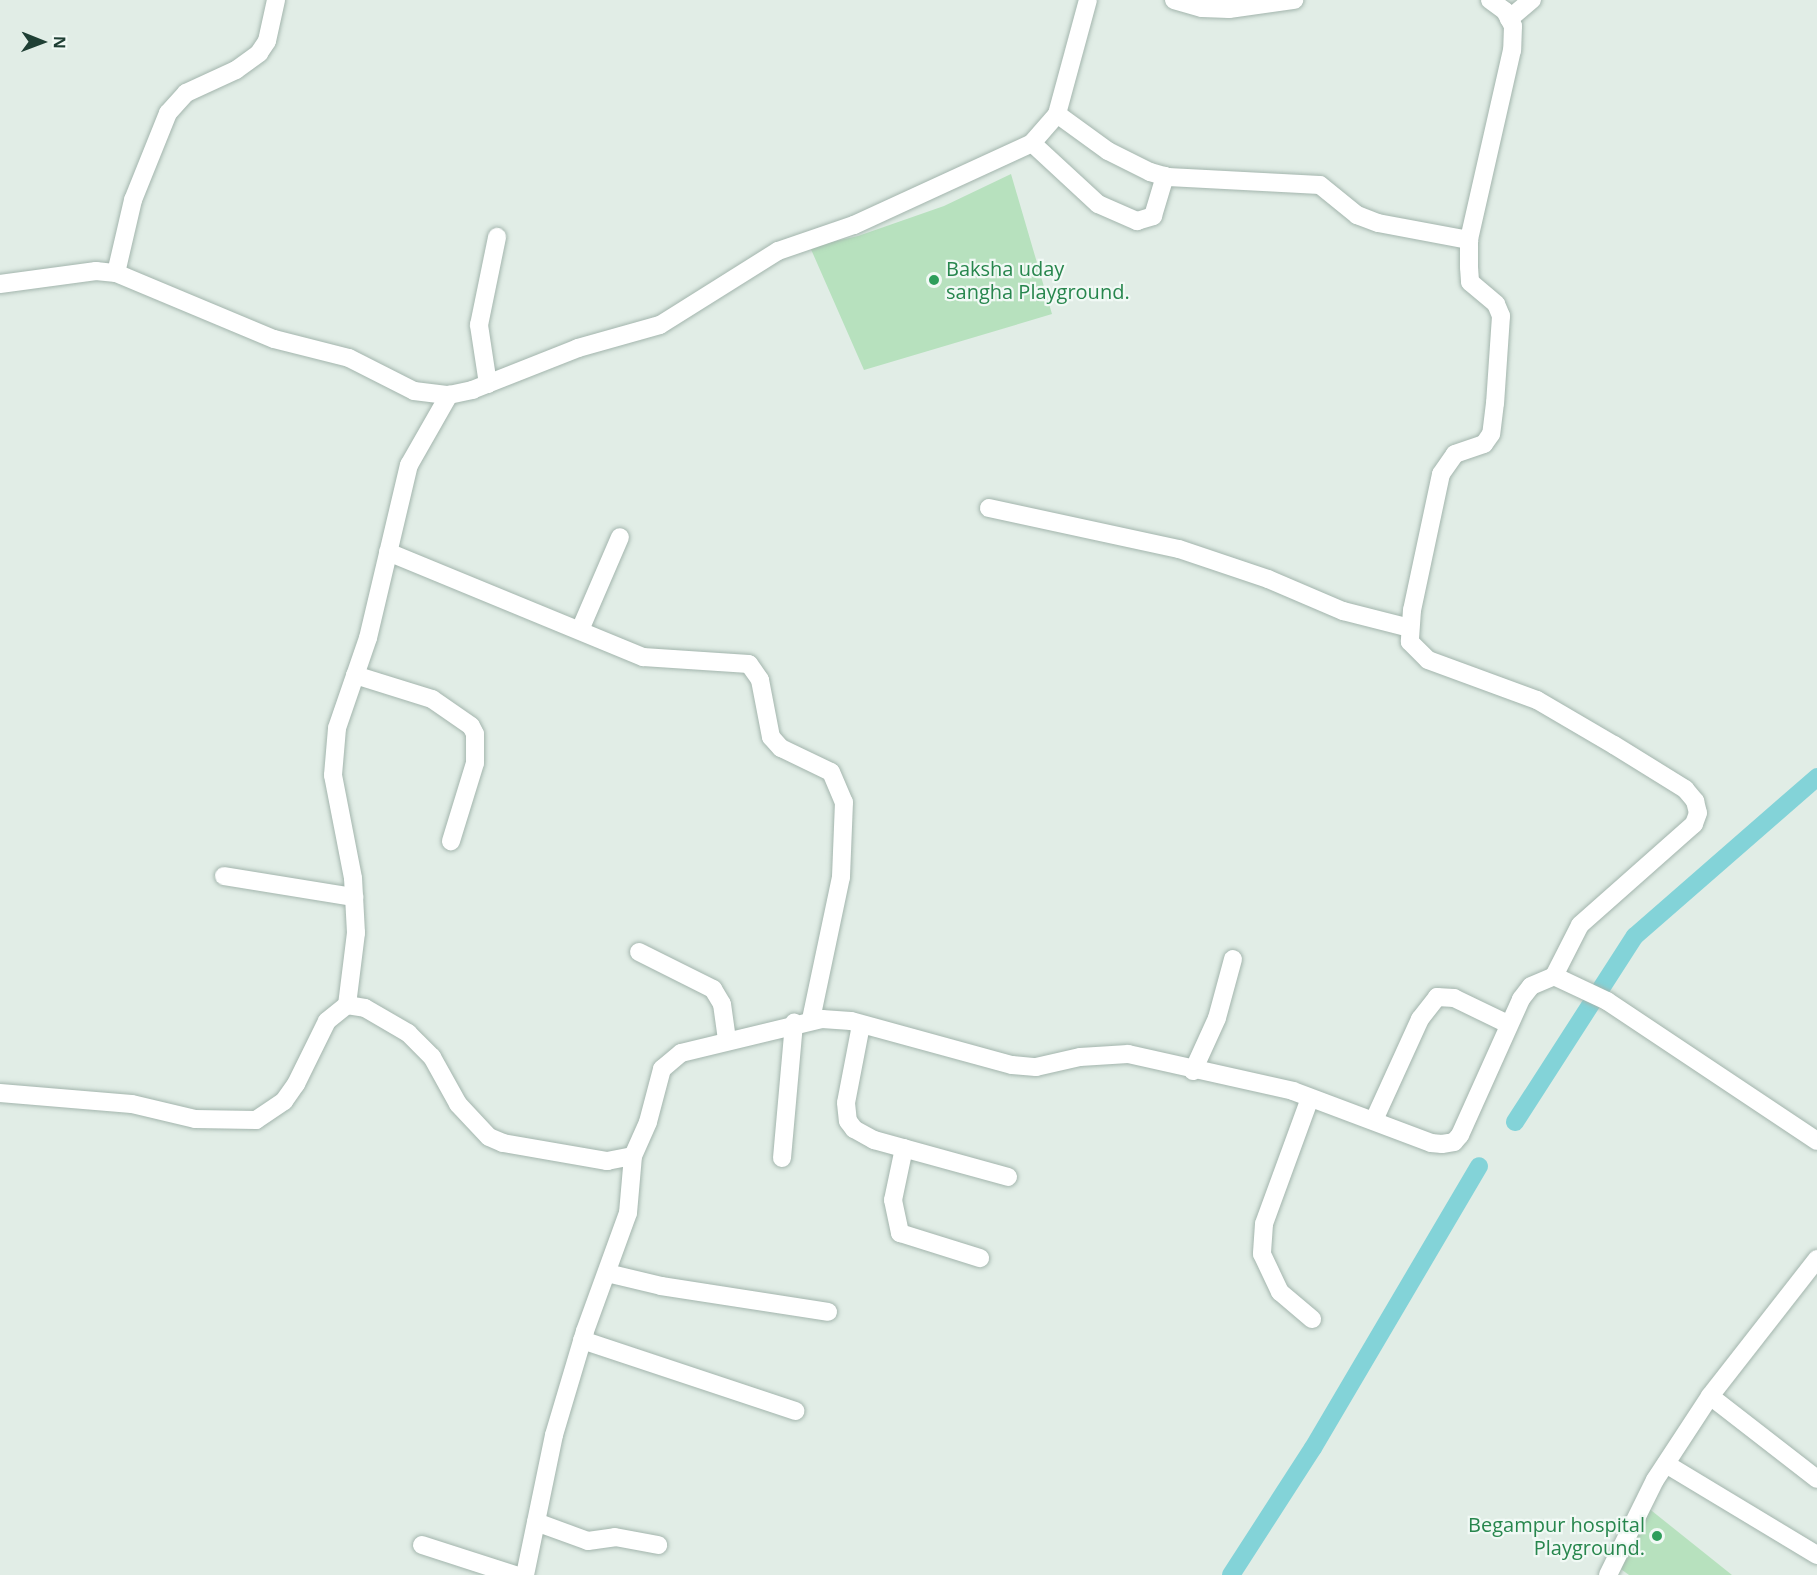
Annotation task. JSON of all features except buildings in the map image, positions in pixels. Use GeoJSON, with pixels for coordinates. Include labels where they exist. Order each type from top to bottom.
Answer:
{"type":"FeatureCollection","features":[{"type":"Feature","properties":{"kind":"street"},"geometry":{"type":"LineString","coordinates":[[117,273],[133,200],[168,113],[186,93],[236,70],[259,53],[267,41],[276,0]]}},
{"type":"Feature","properties":{"kind":"street"},"geometry":{"type":"LineString","coordinates":[[0,284],[96,271],[117,273],[274,339],[349,358],[414,391],[449,395],[488,384],[578,348],[660,325],[778,251],[854,225],[1032,143],[1057,114],[1088,0]]}},
{"type":"Feature","properties":{"kind":"street"},"geometry":{"type":"LineString","coordinates":[[1174,0],[1202,8],[1229,9],[1294,0]]}},
{"type":"Feature","properties":{"kind":"street"},"geometry":{"type":"LineString","coordinates":[[1490,0],[1505,10],[1513,26],[1512,50],[1503,105],[1469,240],[1470,282],[1496,304],[1501,316],[1491,434],[1484,444],[1455,454],[1442,474],[1410,628],[1410,642],[1428,660],[1537,700],[1685,789],[1695,801],[1698,813],[1694,824],[1580,925],[1562,978]]}},
{"type":"Feature","properties":{"kind":"street"},"geometry":{"type":"LineString","coordinates":[[1509,19],[1532,0]]}},
{"type":"Feature","properties":{"kind":"street"},"geometry":{"type":"LineString","coordinates":[[1057,114],[1108,152],[1165,176],[1320,185],[1357,214],[1378,223],[1469,240]]}},
{"type":"Feature","properties":{"kind":"street"},"geometry":{"type":"LineString","coordinates":[[1032,143],[1098,204],[1137,220],[1153,216],[1165,176]]}},
{"type":"Feature","properties":{"kind":"street"},"geometry":{"type":"LineString","coordinates":[[488,384],[479,325],[496,237]]}},
{"type":"Feature","properties":{"kind":"street"},"geometry":{"type":"LineString","coordinates":[[347,1005],[356,933],[354,897],[333,775],[337,728],[355,675],[409,465],[418,442],[449,395]]}},
{"type":"Feature","properties":{"kind":"street"},"geometry":{"type":"LineString","coordinates":[[989,508],[1179,549],[1268,579],[1343,611],[1410,628]]}},
{"type":"Feature","properties":{"kind":"street"},"geometry":{"type":"LineString","coordinates":[[580,630],[620,537]]}},
{"type":"Feature","properties":{"kind":"street"},"geometry":{"type":"LineString","coordinates":[[388,552],[643,657],[749,664],[760,680],[771,737],[781,748],[822,765],[836,778],[844,802],[844,852],[802,1021],[782,1158]]}},
{"type":"Feature","properties":{"kind":"street"},"geometry":{"type":"LineString","coordinates":[[355,675],[432,699],[471,726],[476,734],[475,763],[451,841]]}},
{"type":"Feature","properties":{"kind":"street"},"geometry":{"type":"LineString","coordinates":[[224,876],[354,897]]}},
{"type":"Feature","properties":{"kind":"street"},"geometry":{"type":"LineString","coordinates":[[639,952],[713,989],[723,1005],[727,1039]]}},
{"type":"Feature","properties":{"kind":"street"},"geometry":{"type":"LineString","coordinates":[[1192,1071],[1217,1018],[1233,959]]}},
{"type":"Feature","properties":{"kind":"street"},"geometry":{"type":"LineString","coordinates":[[525,1575],[554,1435],[582,1340],[628,1213],[633,1156],[648,1122],[662,1069],[669,1059],[727,1039],[802,1021],[861,1024],[1012,1065],[1036,1067],[1080,1057],[1128,1054],[1310,1098],[1431,1143],[1454,1142],[1460,1135],[1508,1024],[1532,986],[1562,978],[1607,1001],[1817,1141]]}},
{"type":"Feature","properties":{"kind":"street"},"geometry":{"type":"LineString","coordinates":[[1374,1120],[1420,1018],[1437,997],[1454,998],[1508,1024]]}},
{"type":"Feature","properties":{"kind":"street"},"geometry":{"type":"LineString","coordinates":[[0,1093],[132,1104],[195,1119],[256,1120],[284,1101],[297,1084],[327,1021],[335,1011],[347,1005],[364,1008],[408,1033],[432,1057],[458,1104],[489,1137],[503,1143],[607,1161],[633,1156]]}},
{"type":"Feature","properties":{"kind":"street"},"geometry":{"type":"LineString","coordinates":[[861,1024],[846,1103],[848,1121],[854,1129],[874,1140],[1008,1176]]}},
{"type":"Feature","properties":{"kind":"street"},"geometry":{"type":"LineString","coordinates":[[1310,1098],[1264,1224],[1262,1254],[1280,1292],[1312,1319]]}},
{"type":"Feature","properties":{"kind":"street"},"geometry":{"type":"LineString","coordinates":[[904,1148],[892,1200],[900,1233],[980,1258]]}},
{"type":"Feature","properties":{"kind":"street"},"geometry":{"type":"LineString","coordinates":[[1608,1575],[1666,1464],[1710,1396],[1817,1258]]}},
{"type":"Feature","properties":{"kind":"street"},"geometry":{"type":"LineString","coordinates":[[607,1273],[661,1286],[828,1312]]}},
{"type":"Feature","properties":{"kind":"street"},"geometry":{"type":"LineString","coordinates":[[582,1340],[795,1411]]}},
{"type":"Feature","properties":{"kind":"street"},"geometry":{"type":"LineString","coordinates":[[1710,1396],[1817,1479]]}},
{"type":"Feature","properties":{"kind":"street"},"geometry":{"type":"LineString","coordinates":[[1666,1464],[1817,1556]]}},
{"type":"Feature","properties":{"kind":"street"},"geometry":{"type":"LineString","coordinates":[[536,1522],[588,1541],[615,1537],[658,1545]]}},
{"type":"Feature","properties":{"kind":"street"},"geometry":{"type":"LineString","coordinates":[[422,1545],[515,1575]]}},
{"type":"Feature","properties":{"kind":"green space","name":"Baksha uday sangha Playground."},"geometry":{"type":"Polygon","coordinates":[[[1011,174],[1052,314],[864,370],[810,247],[858,236],[944,206],[1011,174]]]}},
{"type":"Feature","properties":{"kind":"green space","name":"Begampur hospital Playground."},"geometry":{"type":"Polygon","coordinates":[[[1647,1507],[1732,1575],[1629,1575],[1614,1564],[1647,1507]]]}},
{"type":"Feature","properties":{"kind":"waterway"},"geometry":{"type":"LineString","coordinates":[[1515,1122],[1635,936],[1817,777]]}},
{"type":"Feature","properties":{"kind":"waterway"},"geometry":{"type":"LineString","coordinates":[[1231,1575],[1313,1448],[1479,1166]]}},
{"type":"Feature","properties":{"kind":"place","name":"Baksha uday sangha Playground."},"geometry":{"type":"Point","coordinates":[934,280]}},
{"type":"Feature","properties":{"kind":"place","name":"Begampur hospital Playground."},"geometry":{"type":"Point","coordinates":[1657,1536]}}]}
